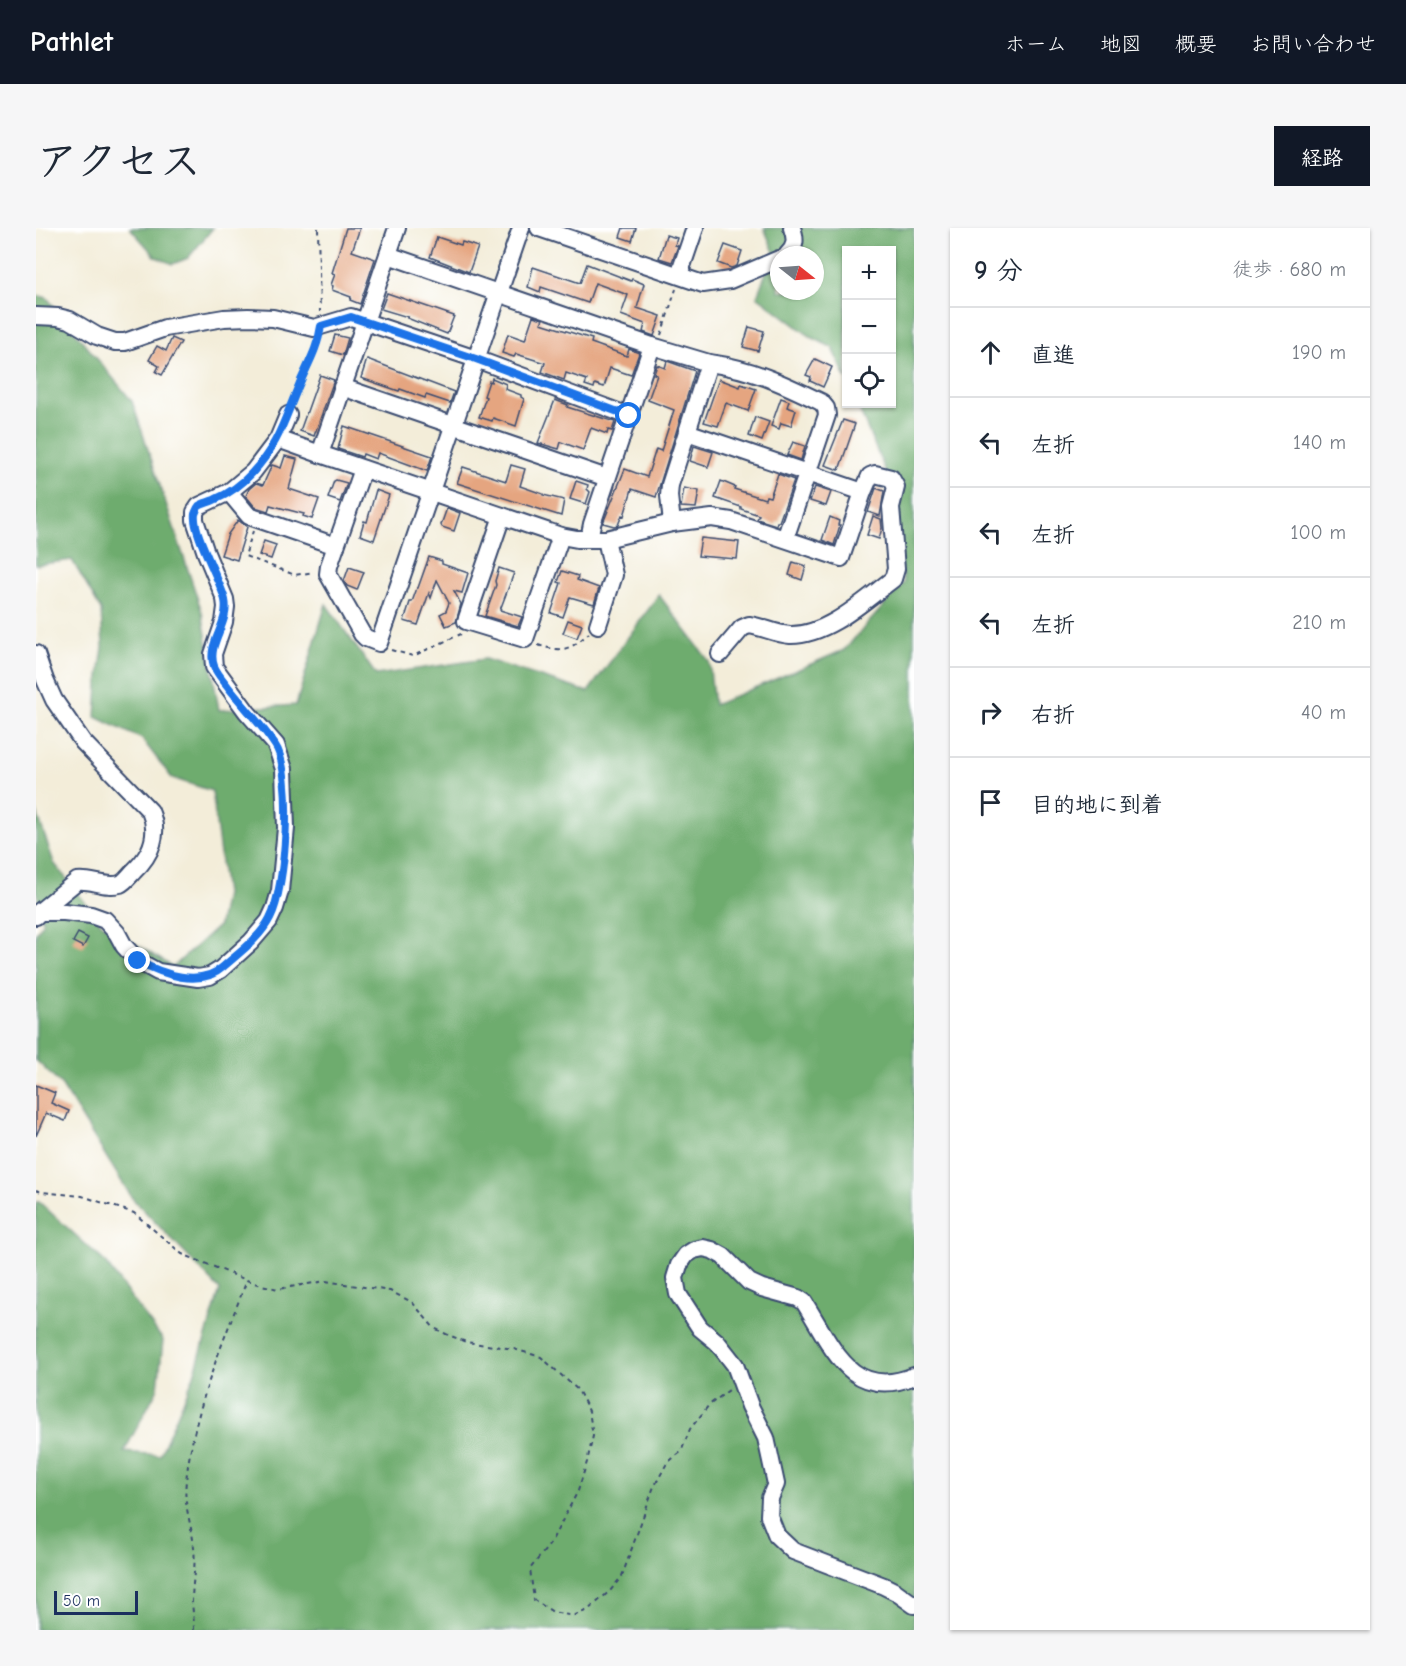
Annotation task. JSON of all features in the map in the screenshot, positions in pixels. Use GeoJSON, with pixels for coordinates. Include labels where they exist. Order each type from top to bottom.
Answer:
{"type":"FeatureCollection","features":[{"type":"Feature","properties":{"kind":"street"},"geometry":{"type":"LineString","coordinates":[[320,454],[397,228]]}},
{"type":"Feature","properties":{"kind":"street"},"geometry":{"type":"LineString","coordinates":[[363,468],[328,574],[362,634],[379,643],[521,228]]}},
{"type":"Feature","properties":{"kind":"street"},"geometry":{"type":"LineString","coordinates":[[539,228],[703,284],[721,282],[770,263]]}},
{"type":"Feature","properties":{"kind":"street"},"geometry":{"type":"LineString","coordinates":[[679,275],[695,228]]}},
{"type":"Feature","properties":{"kind":"street"},"geometry":{"type":"LineString","coordinates":[[792,228],[796,236],[794,246]]}},
{"type":"Feature","properties":{"kind":"street"},"geometry":{"type":"LineString","coordinates":[[388,255],[652,346],[709,363],[738,367],[774,379],[821,402],[826,408],[827,415],[785,539]]}},
{"type":"Feature","properties":{"kind":"street"},"geometry":{"type":"LineString","coordinates":[[36,316],[70,320],[97,336],[115,342],[125,342],[175,326],[224,318],[273,318],[314,328],[351,317],[476,359],[629,416]]}},
{"type":"Feature","properties":{"kind":"street"},"geometry":{"type":"LineString","coordinates":[[598,625],[614,575],[597,539],[607,478],[652,346]]}},
{"type":"Feature","properties":{"kind":"street"},"geometry":{"type":"LineString","coordinates":[[672,523],[670,485],[709,363]]}},
{"type":"Feature","properties":{"kind":"street"},"geometry":{"type":"LineString","coordinates":[[342,387],[607,478]]}},
{"type":"Feature","properties":{"kind":"street"},"geometry":{"type":"LineString","coordinates":[[38,914],[73,913],[91,915],[105,920],[138,961],[158,972],[198,978],[210,976],[220,970],[251,942],[269,921],[276,908],[280,891],[286,828],[284,769],[276,746],[214,667],[213,654],[224,622],[226,607],[195,520],[195,512],[199,506],[229,492],[254,472],[278,438],[288,415]]}},
{"type":"Feature","properties":{"kind":"street"},"geometry":{"type":"LineString","coordinates":[[687,432],[863,492]]}},
{"type":"Feature","properties":{"kind":"street"},"geometry":{"type":"LineString","coordinates":[[278,438],[561,536],[597,539],[672,523],[704,518],[721,519],[841,558],[870,476],[875,474],[891,478],[896,487],[891,507],[896,569],[893,579],[832,623],[801,634],[790,635],[749,625],[742,628],[720,654]]}},
{"type":"Feature","properties":{"kind":"street"},"geometry":{"type":"LineString","coordinates":[[229,492],[246,514],[336,546]]}},
{"type":"Feature","properties":{"kind":"street"},"geometry":{"type":"LineString","coordinates":[[502,516],[466,621],[525,639],[561,536]]}},
{"type":"Feature","properties":{"kind":"street"},"geometry":{"type":"LineString","coordinates":[[36,654],[54,700],[83,742],[150,811],[154,833],[145,861],[122,883],[77,881],[38,914]]}},
{"type":"Feature","properties":{"kind":"street"},"geometry":{"type":"LineString","coordinates":[[914,1376],[889,1383],[856,1376],[838,1357],[804,1302],[749,1282],[723,1256],[712,1250],[703,1248],[694,1250],[686,1255],[679,1265],[675,1278],[678,1294],[700,1328],[717,1342],[735,1365],[750,1406],[766,1438],[776,1484],[770,1498],[769,1516],[777,1536],[793,1551],[884,1586],[914,1605]]}},
{"type":"Feature","properties":{"kind":"path"},"geometry":{"type":"LineString","coordinates":[[288,415],[319,341],[321,326],[318,228]]}},
{"type":"Feature","properties":{"kind":"path"},"geometry":{"type":"LineString","coordinates":[[652,346],[659,341],[679,275]]}},
{"type":"Feature","properties":{"kind":"path"},"geometry":{"type":"LineString","coordinates":[[257,519],[245,556],[295,575],[314,572],[328,574]]}},
{"type":"Feature","properties":{"kind":"path"},"geometry":{"type":"LineString","coordinates":[[379,643],[382,647],[413,656],[445,640],[468,632],[479,624]]}},
{"type":"Feature","properties":{"kind":"path"},"geometry":{"type":"LineString","coordinates":[[525,639],[552,650],[563,650],[574,646],[598,625]]}},
{"type":"Feature","properties":{"kind":"path"},"geometry":{"type":"LineString","coordinates":[[36,1190],[82,1196],[134,1213],[182,1254],[247,1280],[278,1288],[324,1281],[390,1291],[412,1302],[434,1328],[446,1334],[466,1342],[514,1349],[542,1357],[578,1390],[589,1411],[593,1436],[578,1491],[550,1544],[530,1569],[534,1600],[553,1612],[573,1616],[588,1610],[610,1591],[622,1576],[653,1489],[667,1463],[681,1452],[690,1429],[709,1405],[733,1388],[743,1385]]}},
{"type":"Feature","properties":{"kind":"path"},"geometry":{"type":"LineString","coordinates":[[194,1630],[192,1601],[195,1574],[194,1547],[185,1503],[186,1481],[198,1413],[247,1280]]}},
{"type":"Feature","properties":{"kind":"green space"},"geometry":{"type":"Polygon","coordinates":[[[130,228],[213,228],[188,258],[173,264],[156,257],[130,228]]]}},
{"type":"Feature","properties":{"kind":"green space"},"geometry":{"type":"Polygon","coordinates":[[[764,228],[914,228],[914,1630],[36,1630],[36,1202],[39,1202],[104,1261],[163,1340],[158,1388],[124,1452],[160,1455],[193,1378],[220,1290],[132,1198],[62,1086],[36,1060],[36,933],[43,923],[36,889],[36,810],[54,863],[102,924],[173,967],[219,925],[225,894],[212,791],[172,778],[142,739],[96,717],[103,647],[101,610],[72,560],[36,565],[36,295],[47,298],[132,401],[202,612],[219,710],[296,705],[326,604],[376,675],[485,659],[588,692],[659,595],[709,661],[714,705],[844,650],[904,583],[885,470],[859,408],[896,408],[896,246],[842,246],[842,369],[833,348],[811,337],[757,296],[770,262],[770,300],[824,300],[824,246],[772,246],[764,228]]]}},
{"type":"Feature","properties":{"kind":"building"},"geometry":{"type":"Polygon","coordinates":[[[346,228],[360,228],[352,251],[375,259],[360,304],[350,300],[351,297],[332,290],[331,285],[335,274],[332,273],[346,228]]]}},
{"type":"Feature","properties":{"kind":"building"},"geometry":{"type":"Polygon","coordinates":[[[623,228],[636,228],[632,241],[620,237],[623,228]]]}},
{"type":"Feature","properties":{"kind":"building"},"geometry":{"type":"Polygon","coordinates":[[[666,235],[677,238],[675,245],[678,246],[672,262],[659,258],[666,235]]]}},
{"type":"Feature","properties":{"kind":"building"},"geometry":{"type":"Polygon","coordinates":[[[437,237],[461,245],[462,242],[478,247],[469,272],[430,257],[437,237]]]}},
{"type":"Feature","properties":{"kind":"building"},"geometry":{"type":"Polygon","coordinates":[[[725,245],[742,251],[737,266],[731,268],[718,263],[725,245]]]}},
{"type":"Feature","properties":{"kind":"building"},"geometry":{"type":"Polygon","coordinates":[[[587,264],[644,284],[637,308],[661,316],[654,336],[643,332],[645,324],[621,315],[628,295],[595,283],[588,303],[541,287],[540,292],[528,287],[533,267],[580,283],[587,264]]]}},
{"type":"Feature","properties":{"kind":"building"},"geometry":{"type":"Polygon","coordinates":[[[387,293],[454,316],[447,334],[408,317],[381,309],[387,293]]]}},
{"type":"Feature","properties":{"kind":"building"},"geometry":{"type":"Polygon","coordinates":[[[533,316],[543,319],[541,323],[592,339],[591,343],[627,356],[629,349],[639,353],[631,375],[610,368],[604,387],[595,384],[594,388],[585,385],[587,380],[566,373],[564,380],[542,372],[545,363],[516,354],[514,357],[502,353],[508,334],[525,340],[533,316]]]}},
{"type":"Feature","properties":{"kind":"building"},"geometry":{"type":"Polygon","coordinates":[[[749,327],[764,331],[758,351],[743,347],[749,327]]]}},
{"type":"Feature","properties":{"kind":"building"},"geometry":{"type":"Polygon","coordinates":[[[335,335],[348,338],[343,355],[330,351],[335,335]]]}},
{"type":"Feature","properties":{"kind":"building"},"geometry":{"type":"Polygon","coordinates":[[[172,338],[181,342],[162,375],[156,372],[159,366],[149,360],[157,346],[166,351],[172,338]]]}},
{"type":"Feature","properties":{"kind":"building"},"geometry":{"type":"Polygon","coordinates":[[[367,359],[454,392],[450,403],[426,395],[425,398],[400,389],[399,391],[361,378],[367,359]]]}},
{"type":"Feature","properties":{"kind":"building"},"geometry":{"type":"Polygon","coordinates":[[[815,359],[832,367],[823,387],[810,381],[811,377],[806,375],[815,359]]]}},
{"type":"Feature","properties":{"kind":"building"},"geometry":{"type":"Polygon","coordinates":[[[667,361],[695,371],[656,497],[632,489],[624,516],[622,515],[618,525],[603,523],[625,469],[647,477],[656,449],[661,451],[674,410],[648,400],[657,375],[654,374],[657,365],[665,368],[667,361]]]}},
{"type":"Feature","properties":{"kind":"building"},"geometry":{"type":"Polygon","coordinates":[[[320,375],[334,380],[314,436],[300,431],[320,375]]]}},
{"type":"Feature","properties":{"kind":"building"},"geometry":{"type":"Polygon","coordinates":[[[492,378],[506,384],[505,389],[521,395],[524,399],[516,426],[493,418],[492,421],[479,417],[489,381],[491,382],[492,378]]]}},
{"type":"Feature","properties":{"kind":"building"},"geometry":{"type":"Polygon","coordinates":[[[719,379],[740,387],[741,384],[756,389],[748,411],[726,403],[718,426],[704,422],[719,379]]]}},
{"type":"Feature","properties":{"kind":"building"},"geometry":{"type":"Polygon","coordinates":[[[781,398],[789,401],[787,407],[796,410],[791,426],[781,423],[779,429],[771,426],[781,398]]]}},
{"type":"Feature","properties":{"kind":"building"},"geometry":{"type":"Polygon","coordinates":[[[555,400],[568,405],[567,407],[615,422],[612,431],[608,430],[607,434],[591,428],[583,450],[561,442],[559,449],[538,443],[555,400]]]}},
{"type":"Feature","properties":{"kind":"building"},"geometry":{"type":"Polygon","coordinates":[[[755,417],[769,422],[762,441],[749,436],[755,417]]]}},
{"type":"Feature","properties":{"kind":"building"},"geometry":{"type":"Polygon","coordinates":[[[843,420],[855,424],[839,470],[825,465],[843,420]]]}},
{"type":"Feature","properties":{"kind":"building"},"geometry":{"type":"Polygon","coordinates":[[[344,426],[432,456],[427,471],[378,453],[376,459],[338,449],[344,426]]]}},
{"type":"Feature","properties":{"kind":"building"},"geometry":{"type":"Polygon","coordinates":[[[793,442],[805,446],[801,460],[787,455],[793,442]]]}},
{"type":"Feature","properties":{"kind":"building"},"geometry":{"type":"Polygon","coordinates":[[[694,446],[713,452],[708,467],[690,461],[694,446]]]}},
{"type":"Feature","properties":{"kind":"building"},"geometry":{"type":"Polygon","coordinates":[[[285,456],[297,459],[289,489],[319,499],[312,519],[303,516],[304,514],[270,505],[268,511],[255,507],[246,496],[249,489],[256,483],[263,485],[272,465],[281,468],[285,456]]]}},
{"type":"Feature","properties":{"kind":"building"},"geometry":{"type":"Polygon","coordinates":[[[511,465],[525,469],[520,486],[564,500],[561,516],[457,483],[463,467],[506,481],[511,465]]]}},
{"type":"Feature","properties":{"kind":"building"},"geometry":{"type":"Polygon","coordinates":[[[778,474],[794,480],[776,525],[757,519],[759,515],[741,509],[741,507],[715,498],[721,481],[735,487],[734,489],[765,499],[766,496],[770,497],[778,474]]]}},
{"type":"Feature","properties":{"kind":"building"},"geometry":{"type":"Polygon","coordinates":[[[336,480],[347,483],[340,502],[328,498],[336,480]]]}},
{"type":"Feature","properties":{"kind":"building"},"geometry":{"type":"Polygon","coordinates":[[[576,481],[588,485],[587,489],[590,492],[586,504],[570,499],[576,481]]]}},
{"type":"Feature","properties":{"kind":"building"},"geometry":{"type":"Polygon","coordinates":[[[815,487],[831,492],[826,506],[810,501],[815,487]]]}},
{"type":"Feature","properties":{"kind":"building"},"geometry":{"type":"Polygon","coordinates":[[[684,488],[699,491],[696,508],[681,507],[684,488]]]}},
{"type":"Feature","properties":{"kind":"building"},"geometry":{"type":"Polygon","coordinates":[[[876,488],[884,491],[880,516],[868,512],[876,488]]]}},
{"type":"Feature","properties":{"kind":"building"},"geometry":{"type":"Polygon","coordinates":[[[376,490],[389,495],[374,540],[360,535],[364,521],[367,522],[376,490]]]}},
{"type":"Feature","properties":{"kind":"building"},"geometry":{"type":"Polygon","coordinates":[[[447,508],[460,513],[454,531],[441,525],[447,508]]]}},
{"type":"Feature","properties":{"kind":"building"},"geometry":{"type":"Polygon","coordinates":[[[873,516],[881,519],[882,528],[879,539],[867,535],[873,516]]]}},
{"type":"Feature","properties":{"kind":"building"},"geometry":{"type":"Polygon","coordinates":[[[830,517],[839,521],[838,525],[840,525],[834,545],[822,540],[830,517]]]}},
{"type":"Feature","properties":{"kind":"building"},"geometry":{"type":"Polygon","coordinates":[[[238,520],[247,527],[237,560],[221,555],[228,534],[238,520]]]}},
{"type":"Feature","properties":{"kind":"building"},"geometry":{"type":"Polygon","coordinates":[[[701,538],[739,542],[737,559],[698,556],[701,538]]]}},
{"type":"Feature","properties":{"kind":"building"},"geometry":{"type":"Polygon","coordinates":[[[264,541],[276,545],[271,559],[259,555],[264,541]]]}},
{"type":"Feature","properties":{"kind":"building"},"geometry":{"type":"Polygon","coordinates":[[[429,557],[468,573],[462,593],[454,591],[461,604],[456,622],[446,626],[440,614],[446,611],[449,603],[437,580],[431,598],[429,593],[418,625],[404,621],[429,557]]]}},
{"type":"Feature","properties":{"kind":"building"},"geometry":{"type":"Polygon","coordinates":[[[793,562],[806,566],[802,580],[789,575],[793,562]]]}},
{"type":"Feature","properties":{"kind":"building"},"geometry":{"type":"Polygon","coordinates":[[[349,567],[364,572],[357,590],[347,586],[344,581],[349,567]]]}},
{"type":"Feature","properties":{"kind":"building"},"geometry":{"type":"Polygon","coordinates":[[[499,568],[514,573],[500,610],[522,617],[518,626],[485,616],[496,585],[499,568]]]}},
{"type":"Feature","properties":{"kind":"building"},"geometry":{"type":"Polygon","coordinates":[[[562,571],[578,576],[577,580],[599,588],[594,604],[570,597],[563,617],[551,613],[561,583],[558,582],[562,571]]]}},
{"type":"Feature","properties":{"kind":"building"},"geometry":{"type":"Polygon","coordinates":[[[568,620],[582,625],[577,638],[563,633],[568,620]]]}},
{"type":"Feature","properties":{"kind":"building"},"geometry":{"type":"Polygon","coordinates":[[[78,933],[88,938],[83,947],[73,942],[78,933]]]}},
{"type":"Feature","properties":{"kind":"building"},"geometry":{"type":"Polygon","coordinates":[[[36,1085],[55,1093],[51,1103],[69,1111],[65,1121],[46,1113],[36,1136],[36,1085]]]}},
{"type":"Feature","properties":{"kind":"route"},"geometry":{"type":"LineString","coordinates":[[138,961],[158,972],[198,978],[210,976],[251,942],[269,921],[276,908],[280,891],[286,828],[284,769],[276,746],[214,667],[213,654],[224,622],[226,607],[195,520],[195,512],[199,506],[241,484],[254,472],[278,438],[319,341],[321,326],[351,317],[476,359],[629,416]]}}]}
